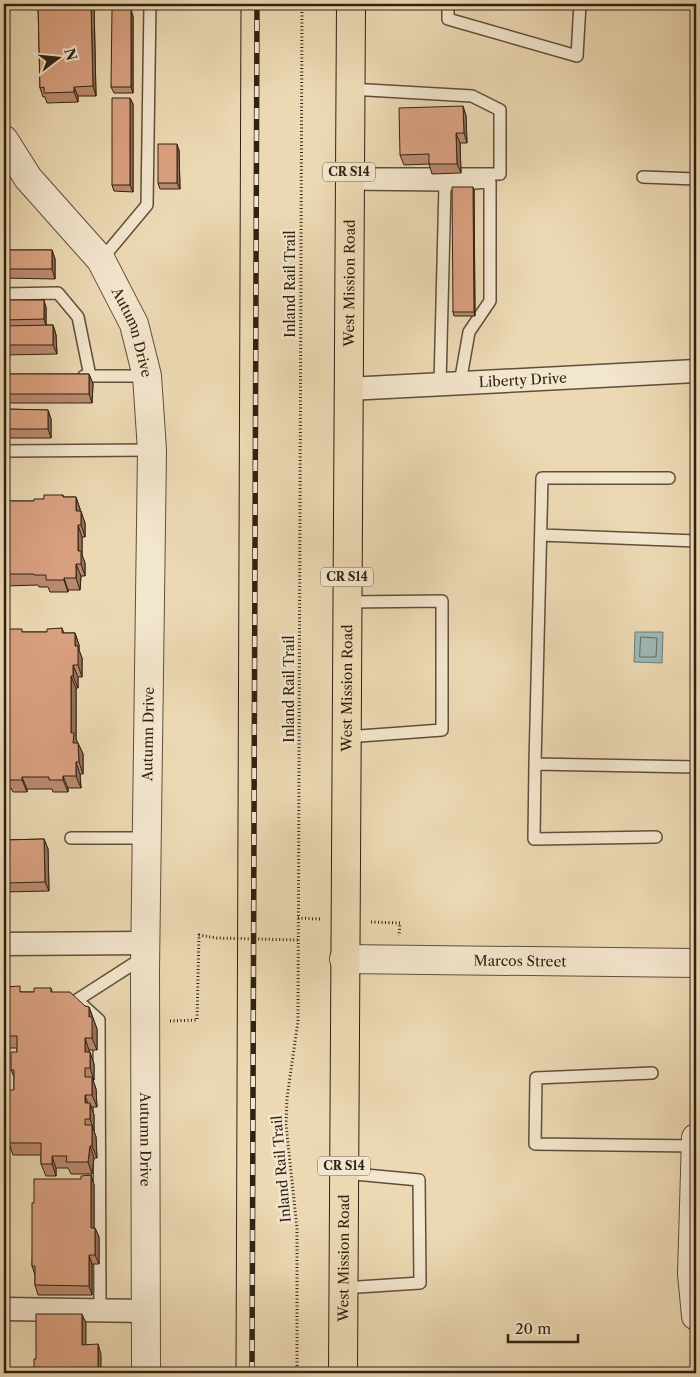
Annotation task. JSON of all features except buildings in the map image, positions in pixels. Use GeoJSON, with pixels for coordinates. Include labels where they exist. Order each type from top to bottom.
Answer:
{"type":"FeatureCollection","features":[{"type":"Feature","properties":{"kind":"main road","name":"West Mission Road"},"geometry":{"type":"LineString","coordinates":[[343,1373],[351,4]]}},
{"type":"Feature","properties":{"kind":"street","name":"Autumn Drive"},"geometry":{"type":"LineString","coordinates":[[4,140],[28,178],[101,260],[134,324],[147,376],[152,450],[145,950],[146,1373]]}},
{"type":"Feature","properties":{"kind":"street","name":"Liberty Drive"},"geometry":{"type":"LineString","coordinates":[[348,389],[696,371]]}},
{"type":"Feature","properties":{"kind":"street"},"geometry":{"type":"LineString","coordinates":[[4,944],[145,950]]}},
{"type":"Feature","properties":{"kind":"street","name":"Marcos Street"},"geometry":{"type":"LineString","coordinates":[[344,959],[696,963]]}},
{"type":"Feature","properties":{"kind":"street"},"geometry":{"type":"LineString","coordinates":[[696,1138],[692,1274],[696,1316]]}},
{"type":"Feature","properties":{"kind":"street"},"geometry":{"type":"LineString","coordinates":[[4,1309],[146,1311]]}},
{"type":"Feature","properties":{"kind":"lane"},"geometry":{"type":"LineString","coordinates":[[101,260],[147,205],[150,4]]}},
{"type":"Feature","properties":{"kind":"lane"},"geometry":{"type":"LineString","coordinates":[[448,4],[448,19],[577,56],[580,4]]}},
{"type":"Feature","properties":{"kind":"lane"},"geometry":{"type":"LineString","coordinates":[[349,179],[500,174],[500,110],[472,96],[350,89]]}},
{"type":"Feature","properties":{"kind":"lane"},"geometry":{"type":"LineString","coordinates":[[643,177],[696,179]]}},
{"type":"Feature","properties":{"kind":"lane"},"geometry":{"type":"LineString","coordinates":[[349,179],[445,185],[490,182],[490,301],[469,332],[450,384]]}},
{"type":"Feature","properties":{"kind":"lane"},"geometry":{"type":"LineString","coordinates":[[445,185],[450,384]]}},
{"type":"Feature","properties":{"kind":"lane"},"geometry":{"type":"LineString","coordinates":[[4,294],[58,293],[78,316],[90,376]]}},
{"type":"Feature","properties":{"kind":"lane"},"geometry":{"type":"LineString","coordinates":[[71,376],[147,376]]}},
{"type":"Feature","properties":{"kind":"lane"},"geometry":{"type":"LineString","coordinates":[[4,451],[152,450]]}},
{"type":"Feature","properties":{"kind":"lane"},"geometry":{"type":"LineString","coordinates":[[656,837],[534,839],[542,478],[670,478]]}},
{"type":"Feature","properties":{"kind":"lane"},"geometry":{"type":"LineString","coordinates":[[541,535],[696,541]]}},
{"type":"Feature","properties":{"kind":"lane"},"geometry":{"type":"LineString","coordinates":[[346,737],[442,730],[442,601],[347,602]]}},
{"type":"Feature","properties":{"kind":"lane"},"geometry":{"type":"LineString","coordinates":[[535,764],[696,767]]}},
{"type":"Feature","properties":{"kind":"lane"},"geometry":{"type":"LineString","coordinates":[[71,838],[146,838]]}},
{"type":"Feature","properties":{"kind":"lane"},"geometry":{"type":"LineString","coordinates":[[100,1310],[99,1020],[77,1000],[145,950]]}},
{"type":"Feature","properties":{"kind":"lane"},"geometry":{"type":"LineString","coordinates":[[652,1073],[536,1078],[535,1144],[696,1146]]}},
{"type":"Feature","properties":{"kind":"lane"},"geometry":{"type":"LineString","coordinates":[[344,1173],[419,1180],[420,1283],[344,1288]]}},
{"type":"Feature","properties":{"kind":"path","name":"Inland Rail Trail"},"geometry":{"type":"LineString","coordinates":[[297,1373],[297,1228],[286,1125],[287,1098],[298,1021],[302,4]]}},
{"type":"Feature","properties":{"kind":"path"},"geometry":{"type":"LineString","coordinates":[[164,1021],[197,1020],[199,934],[217,938],[298,940]]}},
{"type":"Feature","properties":{"kind":"water"},"geometry":{"type":"Polygon","coordinates":[[[635,632],[663,632],[662,663],[634,662],[635,632]]]}},
{"type":"Feature","properties":{"kind":"tram line"},"geometry":{"type":"LineString","coordinates":[[236,1373],[241,4]]}},
{"type":"Feature","properties":{"kind":"railway"},"geometry":{"type":"LineString","coordinates":[[252,1373],[257,4]]}}]}
